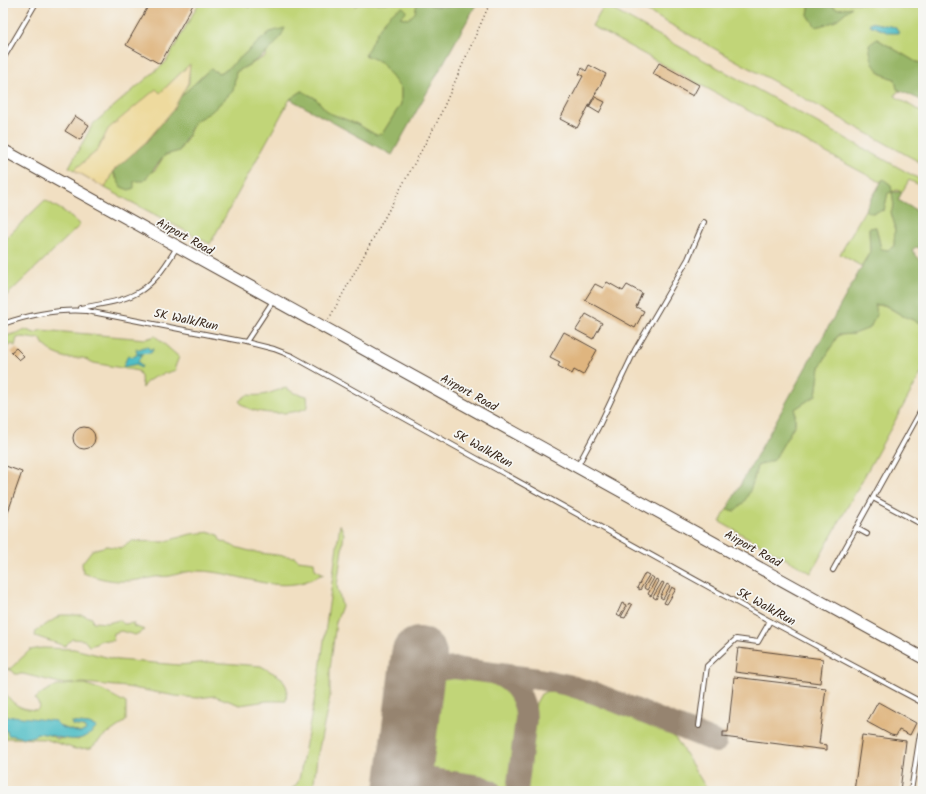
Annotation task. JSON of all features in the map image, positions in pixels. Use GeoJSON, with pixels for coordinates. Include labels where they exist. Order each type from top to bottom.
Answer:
{"type":"FeatureCollection","features":[{"type":"Feature","properties":{"kind":"main road","name":"Airport Road"},"geometry":{"type":"LineString","coordinates":[[3,150],[923,658]]}},
{"type":"Feature","properties":{"kind":"lane"},"geometry":{"type":"LineString","coordinates":[[3,59],[36,3]]}},
{"type":"Feature","properties":{"kind":"lane"},"geometry":{"type":"LineString","coordinates":[[577,467],[599,426],[635,350],[688,258],[704,222]]}},
{"type":"Feature","properties":{"kind":"lane"},"geometry":{"type":"LineString","coordinates":[[72,310],[118,301],[140,292],[158,277],[177,247]]}},
{"type":"Feature","properties":{"kind":"lane"},"geometry":{"type":"LineString","coordinates":[[246,342],[273,300]]}},
{"type":"Feature","properties":{"kind":"lane","name":"5K Walk/Run"},"geometry":{"type":"LineString","coordinates":[[3,324],[29,317],[72,310],[108,314],[274,349],[300,360],[770,621],[923,703]]}},
{"type":"Feature","properties":{"kind":"lane"},"geometry":{"type":"LineString","coordinates":[[833,570],[923,407]]}},
{"type":"Feature","properties":{"kind":"lane"},"geometry":{"type":"LineString","coordinates":[[873,498],[923,525]]}},
{"type":"Feature","properties":{"kind":"lane"},"geometry":{"type":"LineString","coordinates":[[856,528],[867,534]]}},
{"type":"Feature","properties":{"kind":"lane"},"geometry":{"type":"LineString","coordinates":[[699,726],[707,666],[736,639],[758,642],[770,621]]}},
{"type":"Feature","properties":{"kind":"lane"},"geometry":{"type":"LineString","coordinates":[[911,791],[920,734],[923,729]]}},
{"type":"Feature","properties":{"kind":"path"},"geometry":{"type":"LineString","coordinates":[[324,328],[437,122],[490,3]]}},
{"type":"Feature","properties":{"kind":"green space"},"geometry":{"type":"Polygon","coordinates":[[[199,3],[248,3],[248,8],[254,3],[352,3],[354,6],[363,3],[417,3],[418,5],[415,14],[408,19],[400,17],[403,8],[365,55],[381,61],[401,89],[401,104],[382,134],[376,135],[357,124],[329,113],[315,98],[302,91],[290,99],[210,244],[105,188],[113,171],[115,178],[134,181],[155,170],[165,155],[179,151],[195,121],[211,112],[233,91],[236,72],[266,56],[270,32],[226,70],[219,73],[210,69],[177,100],[189,83],[189,65],[160,93],[156,90],[101,142],[98,150],[74,170],[69,167],[93,124],[166,62],[199,3]]]}},
{"type":"Feature","properties":{"kind":"green space"},"geometry":{"type":"Polygon","coordinates":[[[417,3],[430,3],[430,5],[447,6],[477,3],[392,155],[290,99],[302,91],[315,98],[329,113],[357,124],[376,135],[382,134],[401,104],[401,89],[381,62],[365,55],[380,27],[390,15],[403,7],[407,11],[400,17],[408,19],[415,13],[417,3]]]}},
{"type":"Feature","properties":{"kind":"green space"},"geometry":{"type":"Polygon","coordinates":[[[632,3],[810,3],[808,15],[851,8],[837,9],[832,6],[833,3],[923,3],[923,63],[916,62],[877,39],[871,54],[878,71],[895,79],[897,89],[901,91],[897,92],[895,96],[923,113],[923,164],[632,3]]]}},
{"type":"Feature","properties":{"kind":"green space"},"geometry":{"type":"Polygon","coordinates":[[[810,3],[833,3],[832,6],[837,9],[852,7],[834,22],[816,27],[808,15],[810,3]]]}},
{"type":"Feature","properties":{"kind":"green space"},"geometry":{"type":"Polygon","coordinates":[[[604,5],[923,181],[923,187],[909,180],[902,192],[897,190],[892,192],[891,185],[883,179],[880,182],[592,26],[604,5]]]}},
{"type":"Feature","properties":{"kind":"green space"},"geometry":{"type":"Polygon","coordinates":[[[285,28],[271,49],[258,59],[236,72],[233,91],[211,112],[195,121],[179,151],[165,155],[144,181],[134,181],[134,188],[129,190],[121,187],[113,171],[146,142],[173,110],[177,100],[210,69],[219,73],[226,70],[270,32],[285,28]]]}},
{"type":"Feature","properties":{"kind":"green space"},"geometry":{"type":"Polygon","coordinates":[[[877,39],[916,62],[923,63],[923,101],[897,89],[895,79],[888,77],[876,68],[873,63],[869,45],[877,39]]]}},
{"type":"Feature","properties":{"kind":"green space"},"geometry":{"type":"Polygon","coordinates":[[[883,179],[891,185],[892,192],[888,193],[884,210],[872,213],[865,210],[883,179]]]}},
{"type":"Feature","properties":{"kind":"green space"},"geometry":{"type":"Polygon","coordinates":[[[888,192],[892,192],[894,206],[891,212],[895,226],[894,247],[888,250],[881,249],[876,227],[869,228],[870,252],[861,266],[840,254],[865,210],[872,213],[884,210],[888,192]]]}},
{"type":"Feature","properties":{"kind":"green space"},"geometry":{"type":"Polygon","coordinates":[[[892,192],[902,192],[898,200],[923,214],[923,249],[916,247],[912,250],[923,264],[923,324],[903,316],[885,305],[874,305],[877,313],[870,328],[854,334],[838,335],[820,367],[816,395],[795,409],[795,424],[774,460],[757,466],[752,485],[744,502],[735,511],[727,509],[870,252],[869,228],[876,227],[881,249],[888,250],[894,246],[895,226],[891,212],[894,206],[892,192]]]}},
{"type":"Feature","properties":{"kind":"green space"},"geometry":{"type":"Polygon","coordinates":[[[45,200],[65,212],[80,225],[3,299],[3,241],[45,200]]]}},
{"type":"Feature","properties":{"kind":"green space"},"geometry":{"type":"Polygon","coordinates":[[[874,305],[884,305],[903,316],[923,324],[923,370],[811,573],[720,522],[727,509],[735,511],[753,483],[757,466],[774,460],[795,424],[795,409],[816,395],[820,367],[838,335],[854,334],[874,305]]]}},
{"type":"Feature","properties":{"kind":"green space"},"geometry":{"type":"Polygon","coordinates":[[[26,330],[35,333],[41,330],[146,339],[155,336],[179,357],[175,367],[176,370],[148,381],[142,388],[141,376],[138,371],[94,363],[83,358],[66,358],[54,353],[44,345],[40,338],[17,338],[15,346],[12,344],[3,349],[3,337],[26,330]]]}},
{"type":"Feature","properties":{"kind":"green space"},"geometry":{"type":"Polygon","coordinates":[[[286,388],[294,393],[307,396],[308,407],[293,412],[272,413],[252,410],[244,406],[239,401],[247,395],[264,395],[286,388]]]}},
{"type":"Feature","properties":{"kind":"green space"},"geometry":{"type":"Polygon","coordinates":[[[340,524],[344,534],[337,586],[342,606],[336,622],[330,669],[330,696],[317,758],[313,790],[289,791],[299,780],[320,670],[340,524]]]}},
{"type":"Feature","properties":{"kind":"green space"},"geometry":{"type":"Polygon","coordinates":[[[211,532],[218,535],[220,540],[238,548],[266,554],[295,557],[298,560],[314,562],[315,569],[324,574],[304,582],[278,584],[265,583],[225,574],[199,571],[127,581],[102,579],[83,573],[82,563],[92,550],[107,546],[121,548],[132,541],[163,542],[191,534],[211,532]]]}},
{"type":"Feature","properties":{"kind":"green space"},"geometry":{"type":"Polygon","coordinates":[[[61,615],[82,615],[92,618],[93,622],[108,623],[119,620],[124,624],[134,623],[133,626],[145,630],[135,635],[121,631],[114,633],[113,641],[100,640],[96,644],[89,646],[84,640],[72,639],[65,646],[35,636],[36,631],[61,615]]]}},
{"type":"Feature","properties":{"kind":"green space"},"geometry":{"type":"Polygon","coordinates":[[[42,648],[74,649],[118,660],[179,665],[209,662],[261,666],[282,678],[287,688],[286,701],[267,701],[240,705],[215,696],[197,698],[176,696],[127,687],[84,683],[64,684],[23,674],[15,674],[13,671],[7,669],[11,668],[30,650],[42,648]]]}},
{"type":"Feature","properties":{"kind":"green space"},"geometry":{"type":"Polygon","coordinates":[[[451,675],[497,682],[505,688],[516,702],[519,720],[510,791],[504,791],[488,780],[436,772],[428,764],[426,756],[435,685],[442,677],[451,675]]]}},
{"type":"Feature","properties":{"kind":"green space"},"geometry":{"type":"Polygon","coordinates":[[[71,684],[85,684],[102,690],[126,703],[126,721],[103,737],[91,748],[75,749],[45,739],[3,738],[3,729],[7,731],[48,734],[57,739],[68,738],[78,740],[97,727],[72,725],[84,727],[86,730],[81,733],[52,724],[22,718],[3,718],[3,689],[10,699],[17,705],[26,709],[37,710],[40,706],[35,699],[46,690],[71,684]]]}},
{"type":"Feature","properties":{"kind":"green space"},"geometry":{"type":"Polygon","coordinates":[[[550,690],[580,697],[659,727],[672,734],[708,791],[525,791],[536,703],[541,694],[550,690]]]}},
{"type":"Feature","properties":{"kind":"sand"},"geometry":{"type":"Polygon","coordinates":[[[190,64],[188,83],[173,110],[146,142],[113,171],[105,188],[74,170],[98,150],[108,129],[156,89],[160,93],[190,64]]]}},
{"type":"Feature","properties":{"kind":"water"},"geometry":{"type":"Polygon","coordinates":[[[870,22],[895,27],[899,33],[889,33],[870,25],[870,22]]]}},
{"type":"Feature","properties":{"kind":"water"},"geometry":{"type":"Polygon","coordinates":[[[148,347],[150,350],[152,348],[153,350],[151,353],[138,354],[142,355],[138,361],[142,367],[140,368],[137,364],[123,367],[128,355],[132,357],[137,355],[136,349],[148,347]]]}},
{"type":"Feature","properties":{"kind":"water"},"geometry":{"type":"Polygon","coordinates":[[[13,716],[55,721],[61,727],[80,733],[86,730],[84,727],[72,725],[71,722],[89,724],[97,727],[84,738],[69,739],[37,733],[31,737],[20,737],[8,735],[7,731],[3,729],[3,718],[13,716]]]}},
{"type":"Feature","properties":{"kind":"building"},"geometry":{"type":"Polygon","coordinates":[[[150,3],[194,3],[160,64],[126,45],[150,3]]]}},
{"type":"Feature","properties":{"kind":"building"},"geometry":{"type":"Polygon","coordinates":[[[659,63],[699,85],[693,96],[653,74],[659,63]]]}},
{"type":"Feature","properties":{"kind":"building"},"geometry":{"type":"Polygon","coordinates":[[[589,65],[606,74],[577,128],[560,119],[583,76],[579,74],[582,68],[586,71],[589,65]]]}},
{"type":"Feature","properties":{"kind":"building"},"geometry":{"type":"Polygon","coordinates":[[[595,97],[605,102],[599,113],[589,107],[595,97]]]}},
{"type":"Feature","properties":{"kind":"building"},"geometry":{"type":"Polygon","coordinates":[[[75,116],[89,125],[80,140],[65,131],[75,116]]]}},
{"type":"Feature","properties":{"kind":"building"},"geometry":{"type":"Polygon","coordinates":[[[607,282],[623,291],[627,285],[642,293],[636,307],[644,311],[635,328],[585,300],[595,284],[603,288],[607,282]]]}},
{"type":"Feature","properties":{"kind":"building"},"geometry":{"type":"Polygon","coordinates":[[[586,314],[602,323],[593,339],[576,330],[586,314]]]}},
{"type":"Feature","properties":{"kind":"building"},"geometry":{"type":"Polygon","coordinates":[[[564,332],[597,350],[583,375],[574,370],[572,374],[558,366],[560,362],[550,357],[564,332]]]}},
{"type":"Feature","properties":{"kind":"building"},"geometry":{"type":"Polygon","coordinates":[[[16,348],[24,356],[19,360],[11,352],[16,348]]]}},
{"type":"Feature","properties":{"kind":"building"},"geometry":{"type":"Polygon","coordinates":[[[84,427],[92,430],[95,438],[92,446],[84,449],[76,446],[73,438],[76,430],[84,427]]]}},
{"type":"Feature","properties":{"kind":"building"},"geometry":{"type":"Polygon","coordinates":[[[3,465],[22,472],[3,526],[3,465]]]}},
{"type":"Feature","properties":{"kind":"building"},"geometry":{"type":"Polygon","coordinates":[[[645,573],[649,575],[640,590],[637,588],[645,573]]]}},
{"type":"Feature","properties":{"kind":"building"},"geometry":{"type":"Polygon","coordinates":[[[651,576],[654,578],[647,590],[644,588],[651,576]]]}},
{"type":"Feature","properties":{"kind":"building"},"geometry":{"type":"Polygon","coordinates":[[[656,579],[659,581],[651,596],[648,594],[656,579]]]}},
{"type":"Feature","properties":{"kind":"building"},"geometry":{"type":"Polygon","coordinates":[[[662,582],[664,583],[656,599],[653,597],[662,582]]]}},
{"type":"Feature","properties":{"kind":"building"},"geometry":{"type":"Polygon","coordinates":[[[667,584],[670,586],[663,599],[660,597],[667,584]]]}},
{"type":"Feature","properties":{"kind":"building"},"geometry":{"type":"Polygon","coordinates":[[[672,587],[676,589],[667,604],[664,603],[672,587]]]}},
{"type":"Feature","properties":{"kind":"building"},"geometry":{"type":"Polygon","coordinates":[[[622,603],[626,605],[620,616],[617,614],[622,603]]]}},
{"type":"Feature","properties":{"kind":"building"},"geometry":{"type":"Polygon","coordinates":[[[629,603],[632,605],[625,618],[621,617],[629,603]]]}},
{"type":"Feature","properties":{"kind":"building"},"geometry":{"type":"Polygon","coordinates":[[[738,648],[823,659],[820,683],[735,672],[738,648]]]}},
{"type":"Feature","properties":{"kind":"building"},"geometry":{"type":"Polygon","coordinates":[[[734,677],[826,688],[819,744],[827,745],[827,750],[723,737],[723,732],[728,732],[734,677]]]}},
{"type":"Feature","properties":{"kind":"building"},"geometry":{"type":"Polygon","coordinates":[[[878,702],[916,723],[910,735],[899,730],[896,736],[891,735],[867,722],[878,702]]]}},
{"type":"Feature","properties":{"kind":"building"},"geometry":{"type":"Polygon","coordinates":[[[862,735],[906,741],[900,791],[854,791],[862,735]]]}},
{"type":"Feature","properties":{"kind":"taxiway"},"geometry":{"type":"LineString","coordinates":[[416,683],[438,670],[454,668],[539,679],[568,685],[597,694],[716,742]]}},
{"type":"Feature","properties":{"kind":"taxiway"},"geometry":{"type":"LineString","coordinates":[[496,674],[503,677],[514,686],[524,704],[526,719],[517,791]]}},
{"type":"Feature","properties":{"kind":"taxiway"},"geometry":{"type":"LineString","coordinates":[[404,775],[480,786],[491,791]]}},
{"type":"Feature","properties":{"kind":"runway"},"geometry":{"type":"LineString","coordinates":[[402,791],[419,655]]}}]}
